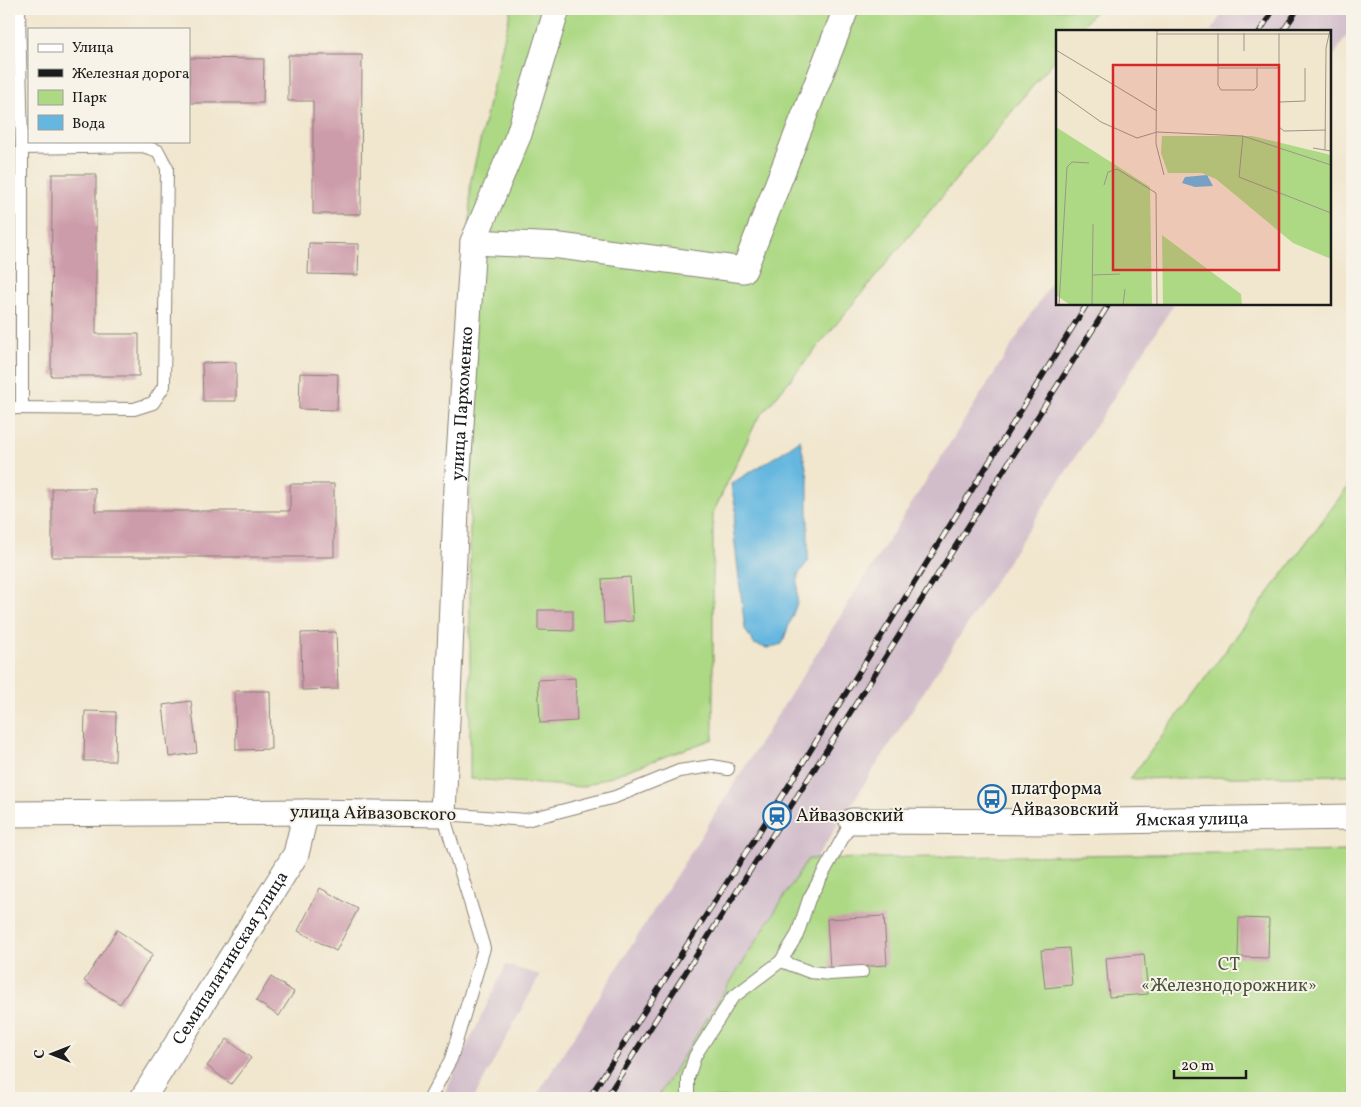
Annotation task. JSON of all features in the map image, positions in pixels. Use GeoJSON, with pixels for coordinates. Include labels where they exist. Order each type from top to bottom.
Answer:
{"type":"FeatureCollection","features":[{"type":"Feature","properties":{"kind":"street","name":"улица Пархоменко"},"geometry":{"type":"LineString","coordinates":[[443,814],[457,487],[473,242],[519,134],[557,9]]}},
{"type":"Feature","properties":{"kind":"street"},"geometry":{"type":"LineString","coordinates":[[473,242],[560,246],[744,270],[846,9]]}},
{"type":"Feature","properties":{"kind":"street","name":"улица Айвазовского"},"geometry":{"type":"LineString","coordinates":[[9,814],[306,812],[443,814]]}},
{"type":"Feature","properties":{"kind":"street","name":"Семипалатинская улица"},"geometry":{"type":"LineString","coordinates":[[143,1098],[296,854],[306,812]]}},
{"type":"Feature","properties":{"kind":"street","name":"Ямская улица"},"geometry":{"type":"LineString","coordinates":[[852,821],[1051,822],[1352,817]]}},
{"type":"Feature","properties":{"kind":"lane"},"geometry":{"type":"LineString","coordinates":[[19,9],[22,148],[22,408]]}},
{"type":"Feature","properties":{"kind":"lane"},"geometry":{"type":"LineString","coordinates":[[9,408],[134,409],[153,403],[164,386],[167,168],[158,152],[143,146],[22,148]]}},
{"type":"Feature","properties":{"kind":"lane","name":"улица Айвазовского"},"geometry":{"type":"LineString","coordinates":[[443,814],[526,820],[615,797],[679,771],[712,766],[728,769]]}},
{"type":"Feature","properties":{"kind":"lane"},"geometry":{"type":"LineString","coordinates":[[430,1098],[451,1060],[484,948],[443,814]]}},
{"type":"Feature","properties":{"kind":"lane"},"geometry":{"type":"LineString","coordinates":[[688,1098],[688,1078],[695,1056],[732,998],[781,961],[797,935],[809,899],[852,821]]}},
{"type":"Feature","properties":{"kind":"lane"},"geometry":{"type":"LineString","coordinates":[[781,961],[810,972],[830,974],[862,972]]}},
{"type":"Feature","properties":{"kind":"shaded area"},"geometry":{"type":"Polygon","coordinates":[[[1225,9],[1352,9],[1352,27],[1331,60],[1331,30],[1212,30],[1225,9]]]}},
{"type":"Feature","properties":{"kind":"shaded area"},"geometry":{"type":"Polygon","coordinates":[[[1056,276],[1056,305],[1173,305],[734,986],[664,1098],[535,1098],[1056,276]]]}},
{"type":"Feature","properties":{"kind":"shaded area"},"geometry":{"type":"Polygon","coordinates":[[[506,965],[540,975],[474,1098],[442,1098],[506,965]]]}},
{"type":"Feature","properties":{"kind":"green space"},"geometry":{"type":"Polygon","coordinates":[[[511,9],[1097,9],[1079,30],[1056,30],[1056,58],[757,420],[713,513],[713,739],[582,787],[470,779],[470,184],[511,9]]]}},
{"type":"Feature","properties":{"kind":"green space"},"geometry":{"type":"Polygon","coordinates":[[[1352,481],[1352,775],[1130,779],[1352,481]]]}},
{"type":"Feature","properties":{"kind":"green space","name":"СТ «Железнодорожник»"},"geometry":{"type":"Polygon","coordinates":[[[1352,851],[1352,1098],[657,1098],[808,859],[1352,851]]]}},
{"type":"Feature","properties":{"kind":"water"},"geometry":{"type":"Polygon","coordinates":[[[800,440],[808,477],[808,561],[798,575],[797,603],[782,644],[767,648],[754,644],[745,629],[733,527],[736,510],[731,484],[800,440]]]}},
{"type":"Feature","properties":{"kind":"building"},"geometry":{"type":"Polygon","coordinates":[[[288,55],[362,55],[361,214],[313,214],[313,101],[288,101],[288,55]]]}},
{"type":"Feature","properties":{"kind":"building"},"geometry":{"type":"Polygon","coordinates":[[[190,58],[264,59],[263,103],[190,103],[190,58]]]}},
{"type":"Feature","properties":{"kind":"building"},"geometry":{"type":"Polygon","coordinates":[[[52,174],[96,174],[96,334],[139,334],[139,376],[51,376],[52,174]]]}},
{"type":"Feature","properties":{"kind":"building"},"geometry":{"type":"Polygon","coordinates":[[[309,243],[359,244],[358,275],[308,274],[309,243]]]}},
{"type":"Feature","properties":{"kind":"building"},"geometry":{"type":"Polygon","coordinates":[[[236,362],[236,401],[203,401],[202,363],[236,362]]]}},
{"type":"Feature","properties":{"kind":"building"},"geometry":{"type":"Polygon","coordinates":[[[300,373],[338,374],[337,410],[299,409],[300,373]]]}},
{"type":"Feature","properties":{"kind":"building"},"geometry":{"type":"Polygon","coordinates":[[[290,484],[334,484],[334,557],[52,557],[52,488],[95,488],[95,511],[290,511],[290,484]]]}},
{"type":"Feature","properties":{"kind":"building"},"geometry":{"type":"Polygon","coordinates":[[[630,577],[633,621],[604,623],[602,579],[630,577]]]}},
{"type":"Feature","properties":{"kind":"building"},"geometry":{"type":"Polygon","coordinates":[[[538,610],[573,610],[573,631],[538,630],[538,610]]]}},
{"type":"Feature","properties":{"kind":"building"},"geometry":{"type":"Polygon","coordinates":[[[336,632],[338,689],[302,690],[301,633],[336,632]]]}},
{"type":"Feature","properties":{"kind":"building"},"geometry":{"type":"Polygon","coordinates":[[[575,678],[577,721],[540,723],[538,680],[575,678]]]}},
{"type":"Feature","properties":{"kind":"building"},"geometry":{"type":"Polygon","coordinates":[[[235,691],[270,691],[271,749],[236,750],[235,691]]]}},
{"type":"Feature","properties":{"kind":"building"},"geometry":{"type":"Polygon","coordinates":[[[191,701],[197,753],[169,757],[163,705],[191,701]]]}},
{"type":"Feature","properties":{"kind":"building"},"geometry":{"type":"Polygon","coordinates":[[[85,711],[116,712],[115,761],[84,761],[85,711]]]}},
{"type":"Feature","properties":{"kind":"building"},"geometry":{"type":"Polygon","coordinates":[[[320,888],[358,909],[336,951],[298,931],[320,888]]]}},
{"type":"Feature","properties":{"kind":"building"},"geometry":{"type":"Polygon","coordinates":[[[884,916],[887,965],[830,969],[827,919],[884,916]]]}},
{"type":"Feature","properties":{"kind":"building"},"geometry":{"type":"Polygon","coordinates":[[[1239,918],[1269,919],[1268,958],[1238,957],[1239,918]]]}},
{"type":"Feature","properties":{"kind":"building"},"geometry":{"type":"Polygon","coordinates":[[[117,930],[153,954],[120,1004],[84,981],[117,930]]]}},
{"type":"Feature","properties":{"kind":"building"},"geometry":{"type":"Polygon","coordinates":[[[1069,948],[1072,985],[1045,988],[1041,950],[1069,948]]]}},
{"type":"Feature","properties":{"kind":"building"},"geometry":{"type":"Polygon","coordinates":[[[1144,954],[1148,994],[1109,997],[1106,958],[1144,954]]]}},
{"type":"Feature","properties":{"kind":"building"},"geometry":{"type":"Polygon","coordinates":[[[271,977],[294,992],[279,1016],[256,1001],[271,977]]]}},
{"type":"Feature","properties":{"kind":"building"},"geometry":{"type":"Polygon","coordinates":[[[227,1039],[251,1058],[231,1084],[207,1066],[227,1039]]]}},
{"type":"Feature","properties":{"kind":"railway"},"geometry":{"type":"LineString","coordinates":[[1261,30],[1274,9]]}},
{"type":"Feature","properties":{"kind":"railway"},"geometry":{"type":"LineString","coordinates":[[1284,30],[1298,9]]}},
{"type":"Feature","properties":{"kind":"railway"},"geometry":{"type":"LineString","coordinates":[[589,1098],[786,790],[1086,305]]}},
{"type":"Feature","properties":{"kind":"railway"},"geometry":{"type":"LineString","coordinates":[[606,1098],[1108,305]]}},
{"type":"Feature","properties":{"kind":"place","name":"платформа Айвазовский"},"geometry":{"type":"Point","coordinates":[992,799]}},
{"type":"Feature","properties":{"kind":"place","name":"Айвазовский"},"geometry":{"type":"Point","coordinates":[777,816]}}]}
